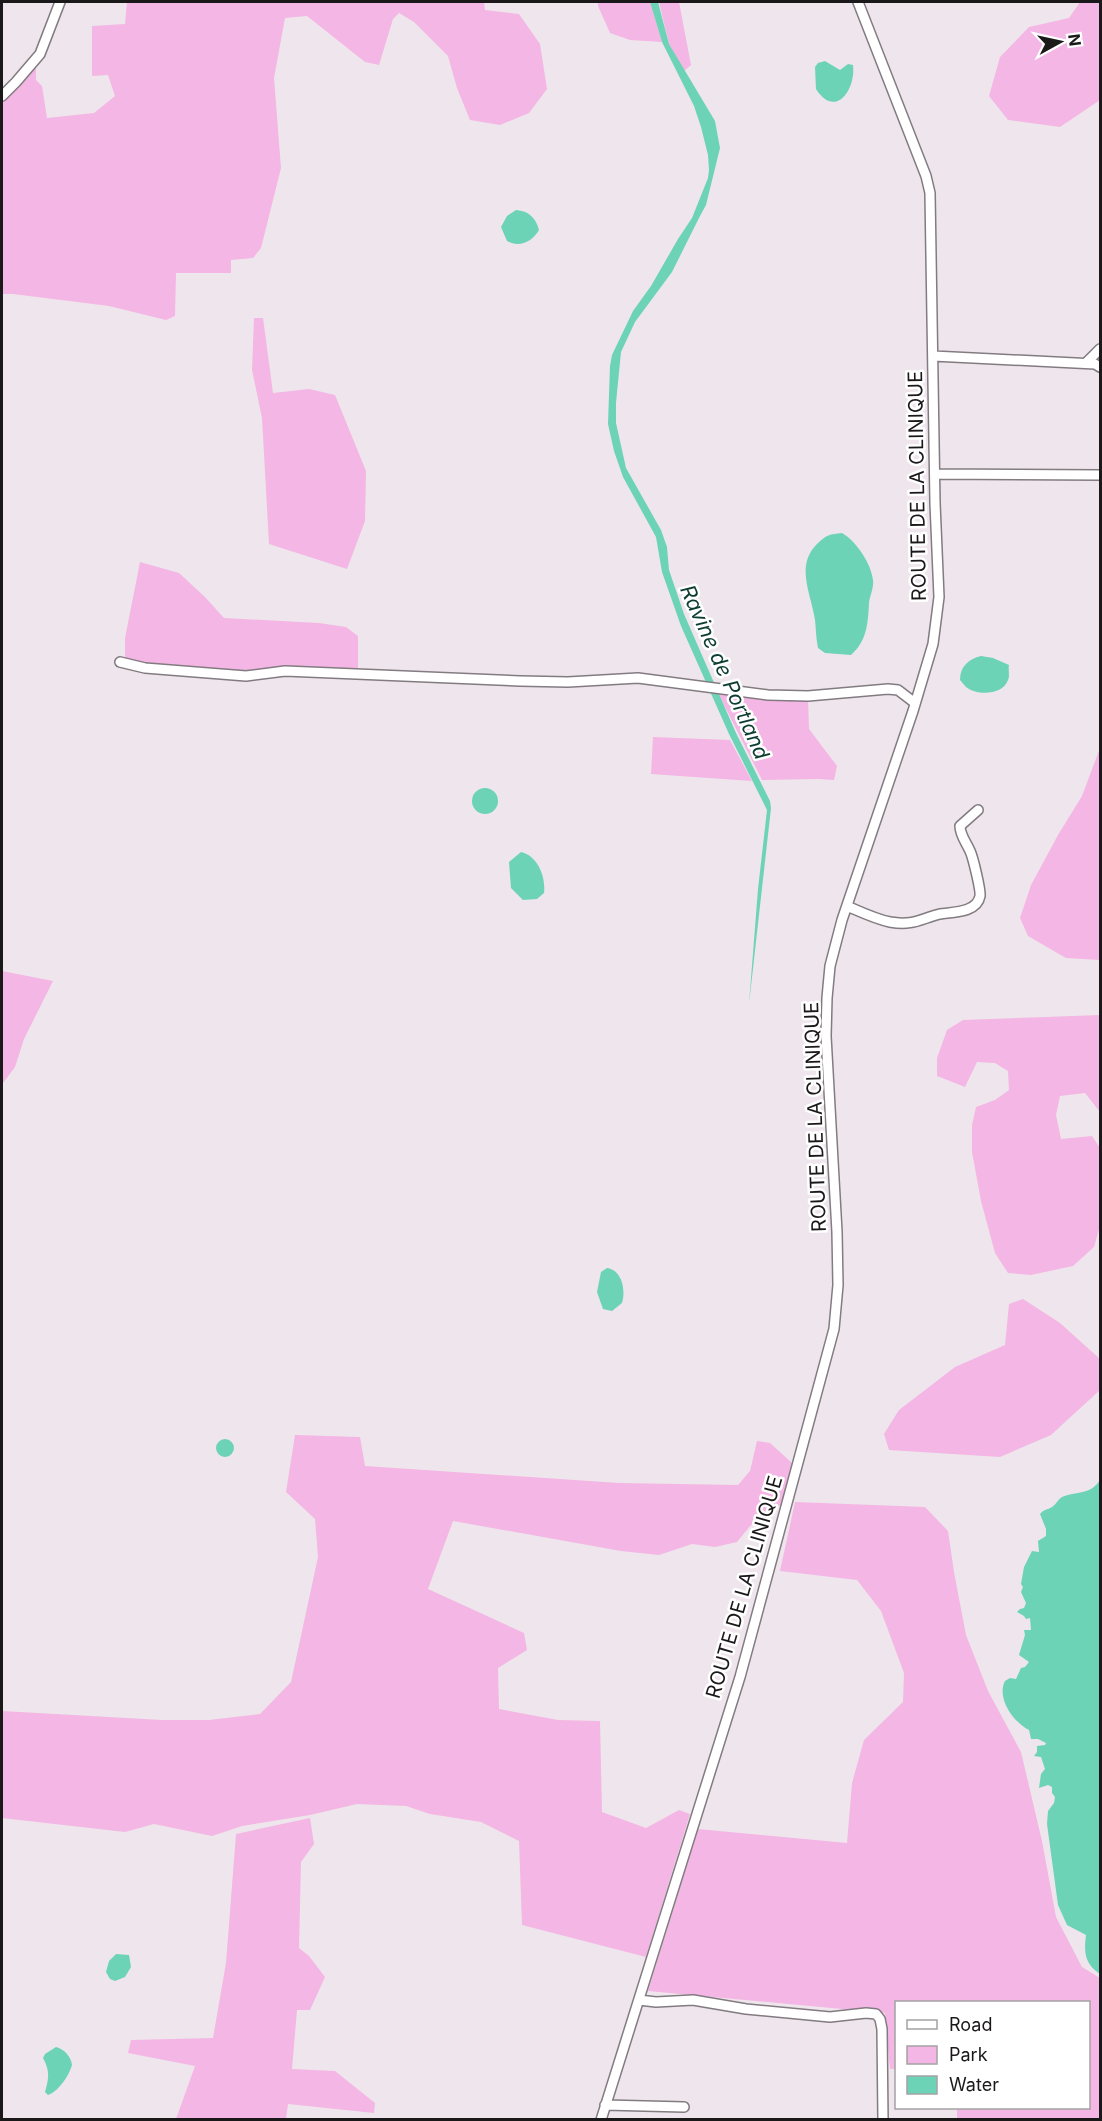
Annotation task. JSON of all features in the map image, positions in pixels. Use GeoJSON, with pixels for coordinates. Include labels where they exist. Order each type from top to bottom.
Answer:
{"type":"FeatureCollection","features":[{"type":"Feature","properties":{"kind":"street"},"geometry":{"type":"LineString","coordinates":[[2,96],[40,54],[60,2]]}},
{"type":"Feature","properties":{"kind":"street","name":"ROUTE DE LA CLINIQUE"},"geometry":{"type":"LineString","coordinates":[[601,2120],[740,1677],[834,1329],[838,1285],[837,1232],[826,1011],[833,952],[933,644],[939,597],[934,474],[929,185],[858,2]]}},
{"type":"Feature","properties":{"kind":"street"},"geometry":{"type":"LineString","coordinates":[[1086,363],[1101,349]]}},
{"type":"Feature","properties":{"kind":"street"},"geometry":{"type":"LineString","coordinates":[[933,356],[1095,363],[1101,367]]}},
{"type":"Feature","properties":{"kind":"street"},"geometry":{"type":"LineString","coordinates":[[934,474],[1101,475]]}},
{"type":"Feature","properties":{"kind":"street"},"geometry":{"type":"LineString","coordinates":[[120,662],[145,668],[246,676],[285,671],[568,682],[638,678],[720,687],[759,694],[808,696],[888,689],[898,690],[915,703]]}},
{"type":"Feature","properties":{"kind":"street"},"geometry":{"type":"LineString","coordinates":[[847,906],[888,921],[905,923],[919,922],[975,905],[980,893],[973,858],[960,826],[978,810]]}},
{"type":"Feature","properties":{"kind":"street"},"geometry":{"type":"LineString","coordinates":[[639,2000],[656,2002],[693,2000],[746,2009],[830,2017],[876,2014],[880,2019],[882,2029],[884,2120]]}},
{"type":"Feature","properties":{"kind":"street"},"geometry":{"type":"LineString","coordinates":[[605,2104],[684,2107]]}},
{"type":"Feature","properties":{"kind":"green space"},"geometry":{"type":"Polygon","coordinates":[[[127,2],[484,2],[485,10],[519,14],[540,44],[547,89],[529,113],[500,125],[470,120],[457,88],[448,56],[414,22],[399,13],[393,19],[379,65],[365,62],[307,16],[285,18],[274,78],[281,168],[261,248],[253,258],[231,260],[231,273],[176,273],[175,316],[166,320],[109,306],[2,294],[2,98],[34,67],[36,80],[42,86],[47,118],[94,113],[115,96],[108,75],[92,76],[92,26],[125,24],[127,2]]]}},
{"type":"Feature","properties":{"kind":"green space"},"geometry":{"type":"Polygon","coordinates":[[[598,2],[650,2],[662,42],[630,40],[610,33],[598,2]]]}},
{"type":"Feature","properties":{"kind":"green space"},"geometry":{"type":"Polygon","coordinates":[[[659,2],[679,2],[691,65],[684,71],[669,44],[659,2]]]}},
{"type":"Feature","properties":{"kind":"green space"},"geometry":{"type":"Polygon","coordinates":[[[1080,2],[1100,2],[1100,100],[1060,127],[1008,120],[989,96],[1000,57],[1029,27],[1069,18],[1080,2]]]}},
{"type":"Feature","properties":{"kind":"green space"},"geometry":{"type":"Polygon","coordinates":[[[254,318],[263,318],[273,393],[309,389],[335,395],[366,471],[365,521],[347,569],[269,544],[262,418],[252,370],[254,318]]]}},
{"type":"Feature","properties":{"kind":"green space"},"geometry":{"type":"Polygon","coordinates":[[[140,562],[179,573],[224,618],[319,623],[346,627],[358,636],[358,670],[280,668],[248,671],[141,664],[129,661],[125,658],[125,638],[140,562]]]}},
{"type":"Feature","properties":{"kind":"green space"},"geometry":{"type":"Polygon","coordinates":[[[717,691],[808,699],[809,729],[837,766],[834,780],[762,780],[717,691]]]}},
{"type":"Feature","properties":{"kind":"green space"},"geometry":{"type":"Polygon","coordinates":[[[653,737],[730,740],[752,781],[651,774],[653,737]]]}},
{"type":"Feature","properties":{"kind":"green space"},"geometry":{"type":"Polygon","coordinates":[[[1100,748],[1100,960],[1066,958],[1028,936],[1020,918],[1031,885],[1082,796],[1100,748]]]}},
{"type":"Feature","properties":{"kind":"green space"},"geometry":{"type":"Polygon","coordinates":[[[2,971],[53,981],[24,1039],[15,1067],[3,1083],[2,971]]]}},
{"type":"Feature","properties":{"kind":"green space"},"geometry":{"type":"Polygon","coordinates":[[[1100,1015],[1100,1112],[1085,1093],[1060,1096],[1056,1115],[1061,1139],[1092,1136],[1100,1148],[1100,1226],[1094,1247],[1073,1266],[1031,1275],[1008,1273],[995,1253],[981,1201],[972,1152],[972,1125],[976,1107],[995,1100],[1009,1090],[1008,1071],[995,1063],[977,1062],[965,1087],[937,1076],[937,1058],[947,1030],[963,1020],[1100,1015]]]}},
{"type":"Feature","properties":{"kind":"green space"},"geometry":{"type":"Polygon","coordinates":[[[1023,1299],[1060,1323],[1100,1359],[1100,1390],[1051,1435],[1000,1457],[889,1450],[884,1434],[899,1410],[955,1367],[1005,1345],[1009,1304],[1023,1299]]]}},
{"type":"Feature","properties":{"kind":"green space"},"geometry":{"type":"Polygon","coordinates":[[[295,1435],[360,1437],[365,1466],[619,1483],[738,1485],[750,1471],[757,1441],[770,1443],[792,1463],[783,1503],[750,1526],[737,1542],[715,1547],[692,1544],[659,1555],[621,1551],[453,1521],[428,1589],[524,1633],[527,1650],[498,1668],[499,1709],[558,1720],[600,1721],[602,1812],[646,1828],[679,1810],[690,1814],[646,1957],[522,1925],[519,1841],[481,1822],[430,1814],[406,1806],[357,1804],[310,1815],[242,1826],[212,1836],[154,1824],[125,1832],[2,1818],[2,1711],[162,1720],[209,1720],[260,1714],[291,1682],[318,1557],[315,1519],[286,1492],[295,1435]]]}},
{"type":"Feature","properties":{"kind":"green space"},"geometry":{"type":"Polygon","coordinates":[[[795,1502],[925,1507],[948,1531],[966,1635],[988,1691],[1021,1752],[1042,1841],[1056,1917],[1082,1967],[1100,1978],[1100,2119],[957,2119],[957,2109],[1090,2109],[1090,2001],[895,2001],[895,2069],[890,2069],[885,2013],[648,1991],[698,1829],[847,1843],[852,1783],[864,1740],[903,1702],[904,1673],[881,1611],[857,1580],[780,1571],[795,1502]]]}},
{"type":"Feature","properties":{"kind":"green space"},"geometry":{"type":"Polygon","coordinates":[[[310,1818],[314,1844],[301,1862],[299,1948],[309,1956],[325,1977],[310,2010],[297,2010],[292,2069],[335,2071],[375,2103],[374,2113],[288,2104],[286,2119],[176,2119],[195,2066],[128,2053],[131,2040],[213,2038],[226,1963],[236,1834],[310,1818]]]}},
{"type":"Feature","properties":{"kind":"water"},"geometry":{"type":"Polygon","coordinates":[[[650,2],[658,2],[669,44],[715,121],[720,148],[706,205],[672,272],[635,322],[621,352],[616,423],[626,468],[661,530],[667,547],[669,570],[684,614],[736,733],[770,801],[749,1004],[767,810],[729,734],[681,626],[662,572],[656,537],[623,477],[608,424],[612,355],[633,311],[651,286],[692,218],[709,170],[708,155],[694,106],[662,42],[650,2]]]}},
{"type":"Feature","properties":{"kind":"water"},"geometry":{"type":"Polygon","coordinates":[[[825,61],[840,70],[848,64],[853,65],[848,91],[843,98],[837,101],[823,98],[816,89],[815,67],[818,63],[825,61]]]}},
{"type":"Feature","properties":{"kind":"water"},"geometry":{"type":"Polygon","coordinates":[[[516,210],[531,216],[539,230],[529,241],[521,244],[507,241],[501,227],[507,216],[516,210]]]}},
{"type":"Feature","properties":{"kind":"water"},"geometry":{"type":"Polygon","coordinates":[[[842,533],[862,553],[873,580],[866,631],[860,644],[851,655],[825,653],[818,648],[815,620],[806,580],[810,552],[826,537],[842,533]]]}},
{"type":"Feature","properties":{"kind":"water"},"geometry":{"type":"Polygon","coordinates":[[[981,656],[1009,665],[1009,678],[1001,689],[983,693],[976,692],[966,687],[960,680],[966,664],[981,656]]]}},
{"type":"Feature","properties":{"kind":"water"},"geometry":{"type":"Polygon","coordinates":[[[485,788],[494,792],[498,801],[494,810],[485,814],[476,810],[472,801],[476,792],[485,788]]]}},
{"type":"Feature","properties":{"kind":"water"},"geometry":{"type":"Polygon","coordinates":[[[521,852],[532,858],[540,868],[544,880],[544,893],[537,899],[523,900],[511,888],[509,862],[521,852]]]}},
{"type":"Feature","properties":{"kind":"water"},"geometry":{"type":"Polygon","coordinates":[[[607,1268],[616,1272],[623,1287],[622,1303],[612,1311],[603,1309],[597,1292],[601,1272],[607,1268]]]}},
{"type":"Feature","properties":{"kind":"water"},"geometry":{"type":"Polygon","coordinates":[[[221,1439],[229,1439],[234,1444],[232,1455],[221,1457],[216,1452],[216,1444],[221,1439]]]}},
{"type":"Feature","properties":{"kind":"water"},"geometry":{"type":"Polygon","coordinates":[[[1100,1480],[1100,1974],[1091,1966],[1086,1957],[1086,1935],[1067,1925],[1058,1905],[1047,1824],[1048,1811],[1055,1797],[1052,1787],[1048,1785],[1039,1788],[1041,1774],[1045,1769],[1041,1757],[1034,1756],[1037,1746],[1046,1743],[1038,1739],[1031,1739],[1029,1730],[1012,1716],[1005,1702],[1003,1688],[1005,1681],[1010,1678],[1016,1679],[1021,1668],[1029,1662],[1019,1655],[1025,1635],[1024,1630],[1031,1630],[1030,1618],[1026,1619],[1017,1612],[1024,1608],[1026,1603],[1021,1592],[1024,1567],[1032,1551],[1039,1552],[1038,1541],[1046,1536],[1046,1529],[1040,1514],[1054,1506],[1062,1497],[1088,1490],[1100,1480]]]}},
{"type":"Feature","properties":{"kind":"water"},"geometry":{"type":"Polygon","coordinates":[[[116,1954],[129,1955],[131,1967],[125,1977],[115,1981],[110,1979],[106,1972],[109,1961],[116,1954]]]}},
{"type":"Feature","properties":{"kind":"water"},"geometry":{"type":"Polygon","coordinates":[[[56,2047],[67,2053],[72,2065],[63,2083],[56,2091],[48,2095],[45,2092],[48,2071],[43,2058],[56,2047]]]}},
{"type":"Feature","properties":{"kind":"water label","name":"Ravine de Portland"},"geometry":{"type":"Point","coordinates":[725,672]}}]}
